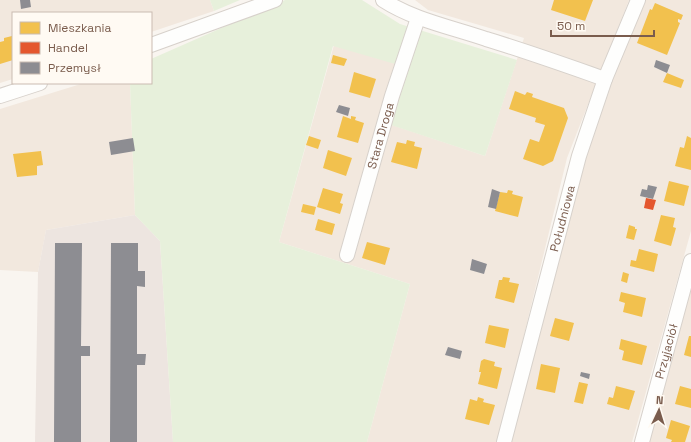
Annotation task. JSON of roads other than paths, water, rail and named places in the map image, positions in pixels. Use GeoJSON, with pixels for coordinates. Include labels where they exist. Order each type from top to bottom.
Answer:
{"type":"FeatureCollection","features":[{"type":"Feature","properties":{"kind":"street"},"geometry":{"type":"LineString","coordinates":[[152,45],[275,0]]}},
{"type":"Feature","properties":{"kind":"street"},"geometry":{"type":"LineString","coordinates":[[383,0],[396,9],[418,18],[605,79]]}},
{"type":"Feature","properties":{"kind":"street","name":"Południowa"},"geometry":{"type":"LineString","coordinates":[[504,442],[579,156],[605,79],[638,0]]}},
{"type":"Feature","properties":{"kind":"street","name":"Stara Droga"},"geometry":{"type":"LineString","coordinates":[[347,255],[392,96],[418,18]]}},
{"type":"Feature","properties":{"kind":"street"},"geometry":{"type":"LineString","coordinates":[[0,96],[37,84]]}},
{"type":"Feature","properties":{"kind":"street","name":"Przyjaciół"},"geometry":{"type":"LineString","coordinates":[[642,442],[691,261]]}}]}
